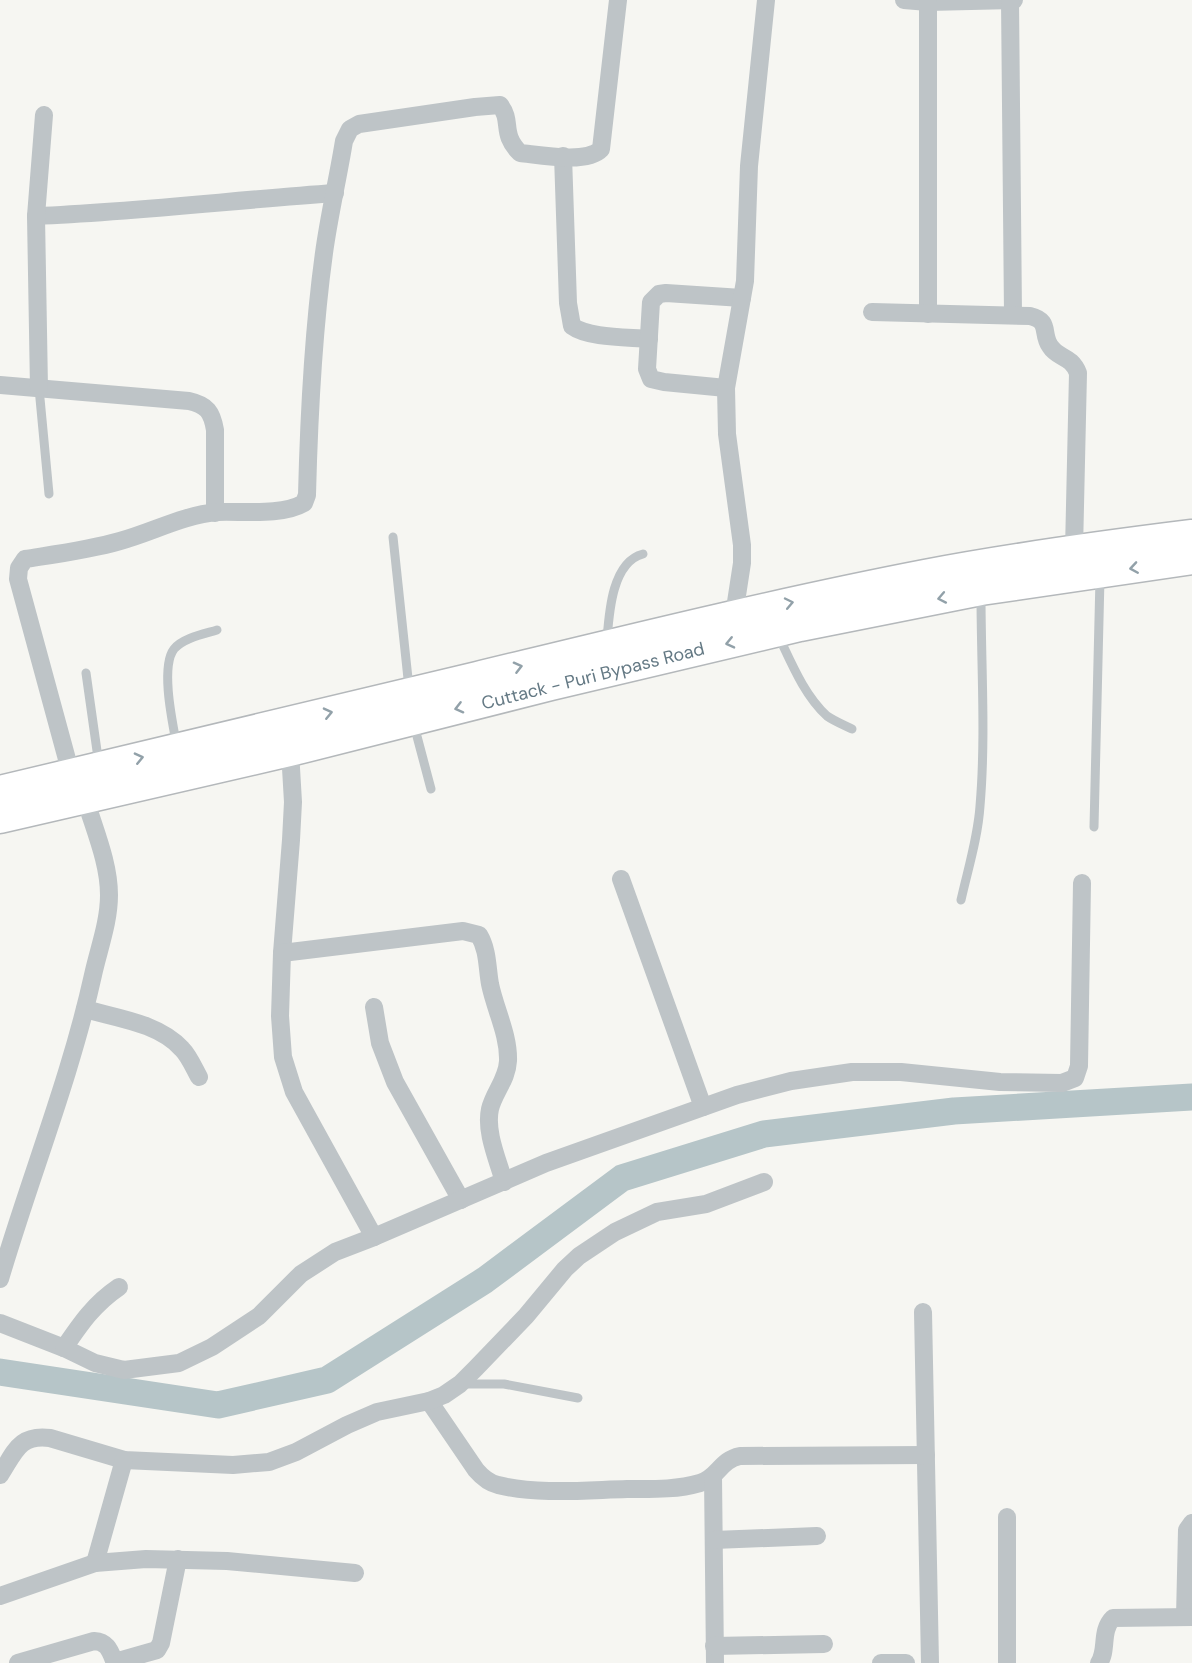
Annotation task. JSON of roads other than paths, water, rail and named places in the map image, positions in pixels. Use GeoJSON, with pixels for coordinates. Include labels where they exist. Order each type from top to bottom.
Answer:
{"type":"FeatureCollection","features":[{"type":"Feature","properties":{"kind":"highway","name":"Cuttack - Puri Bypass Road"},"geometry":{"type":"LineString","coordinates":[[0,790],[290,751],[411,707],[606,645],[734,615],[929,574],[1074,550],[1192,535]]}},
{"type":"Feature","properties":{"kind":"highway","name":"Cuttack - Puri Bypass Road"},"geometry":{"type":"LineString","coordinates":[[0,818],[85,780],[177,749],[411,707],[981,590],[1192,559]]}},
{"type":"Feature","properties":{"kind":"street"},"geometry":{"type":"LineString","coordinates":[[0,1279],[5,1241],[43,1150],[86,1009],[107,916],[109,895],[107,874],[85,780],[22,593],[18,579],[19,568],[25,559],[121,541],[188,518],[215,513],[285,510],[304,503],[307,495],[307,441],[316,314],[324,250],[344,141],[350,129],[359,124],[500,105],[506,113],[506,129],[510,143],[520,153],[584,157],[596,154],[601,148],[618,0]]}},
{"type":"Feature","properties":{"kind":"street"},"geometry":{"type":"LineString","coordinates":[[734,615],[742,564],[742,545],[727,434],[726,388],[745,281],[749,166],[766,0]]}},
{"type":"Feature","properties":{"kind":"street"},"geometry":{"type":"LineString","coordinates":[[904,0],[928,2],[1012,0],[1013,315]]}},
{"type":"Feature","properties":{"kind":"street"},"geometry":{"type":"LineString","coordinates":[[928,2],[928,314]]}},
{"type":"Feature","properties":{"kind":"street"},"geometry":{"type":"LineString","coordinates":[[39,388],[36,216],[44,114]]}},
{"type":"Feature","properties":{"kind":"street"},"geometry":{"type":"LineString","coordinates":[[563,156],[568,303],[572,326],[578,331],[649,339]]}},
{"type":"Feature","properties":{"kind":"street"},"geometry":{"type":"LineString","coordinates":[[36,216],[335,193]]}},
{"type":"Feature","properties":{"kind":"street"},"geometry":{"type":"LineString","coordinates":[[726,388],[664,382],[651,378],[647,369],[651,302],[659,294],[742,298]]}},
{"type":"Feature","properties":{"kind":"street"},"geometry":{"type":"LineString","coordinates":[[872,312],[1013,315],[1038,318],[1044,324],[1048,344],[1053,351],[1070,360],[1078,373],[1074,550]]}},
{"type":"Feature","properties":{"kind":"street"},"geometry":{"type":"LineString","coordinates":[[0,385],[189,401],[200,404],[208,409],[213,417],[215,430],[215,513]]}},
{"type":"Feature","properties":{"kind":"street"},"geometry":{"type":"LineString","coordinates":[[290,751],[293,802],[279,1016],[283,1057],[294,1092],[374,1237]]}},
{"type":"Feature","properties":{"kind":"street"},"geometry":{"type":"LineString","coordinates":[[621,879],[703,1107]]}},
{"type":"Feature","properties":{"kind":"street"},"geometry":{"type":"LineString","coordinates":[[0,1323],[95,1363],[124,1370],[179,1363],[212,1347],[259,1316],[302,1274],[335,1251],[374,1237],[546,1163],[737,1095],[791,1081],[852,1072],[901,1072],[1000,1082],[1062,1083],[1075,1078],[1079,1066],[1081,1044],[1082,884]]}},
{"type":"Feature","properties":{"kind":"street"},"geometry":{"type":"LineString","coordinates":[[282,953],[463,931],[479,935],[484,944],[490,985],[508,1061],[505,1079],[490,1107],[489,1120],[504,1182]]}},
{"type":"Feature","properties":{"kind":"street"},"geometry":{"type":"LineString","coordinates":[[374,1006],[380,1043],[390,1072],[461,1200]]}},
{"type":"Feature","properties":{"kind":"street"},"geometry":{"type":"LineString","coordinates":[[86,1009],[152,1029],[169,1038],[183,1049],[199,1077]]}},
{"type":"Feature","properties":{"kind":"street"},"geometry":{"type":"LineString","coordinates":[[0,1475],[22,1443],[30,1437],[50,1438],[124,1460],[233,1465],[269,1462],[296,1452],[377,1412],[429,1401],[444,1395],[460,1384],[526,1316],[565,1269],[595,1245],[615,1232],[657,1212],[706,1204],[764,1182]]}},
{"type":"Feature","properties":{"kind":"street"},"geometry":{"type":"LineString","coordinates":[[63,1348],[90,1310],[118,1287]]}},
{"type":"Feature","properties":{"kind":"street"},"geometry":{"type":"LineString","coordinates":[[923,1312],[930,1663]]}},
{"type":"Feature","properties":{"kind":"street"},"geometry":{"type":"LineString","coordinates":[[429,1401],[476,1470],[484,1479],[496,1485],[559,1491],[667,1489],[703,1482],[714,1476],[729,1458],[740,1456],[926,1455]]}},
{"type":"Feature","properties":{"kind":"street"},"geometry":{"type":"LineString","coordinates":[[95,1563],[124,1460]]}},
{"type":"Feature","properties":{"kind":"street"},"geometry":{"type":"LineString","coordinates":[[714,1476],[715,1655],[824,1644]]}},
{"type":"Feature","properties":{"kind":"street"},"geometry":{"type":"LineString","coordinates":[[1007,1517],[1007,1663]]}},
{"type":"Feature","properties":{"kind":"street"},"geometry":{"type":"LineString","coordinates":[[1098,1663],[1103,1654],[1107,1624],[1113,1618],[1189,1617],[1187,1530],[1192,1523]]}},
{"type":"Feature","properties":{"kind":"street"},"geometry":{"type":"LineString","coordinates":[[714,1540],[817,1536]]}},
{"type":"Feature","properties":{"kind":"street"},"geometry":{"type":"LineString","coordinates":[[0,1596],[95,1563],[146,1559],[227,1561],[355,1573]]}},
{"type":"Feature","properties":{"kind":"street"},"geometry":{"type":"LineString","coordinates":[[121,1663],[122,1660],[157,1650],[161,1643],[178,1559]]}},
{"type":"Feature","properties":{"kind":"street"},"geometry":{"type":"LineString","coordinates":[[18,1663],[94,1641],[103,1642],[108,1647],[115,1663]]}},
{"type":"Feature","properties":{"kind":"street"},"geometry":{"type":"LineString","coordinates":[[881,1663],[906,1663]]}},
{"type":"Feature","properties":{"kind":"lane"},"geometry":{"type":"LineString","coordinates":[[39,388],[49,494]]}},
{"type":"Feature","properties":{"kind":"lane"},"geometry":{"type":"LineString","coordinates":[[393,537],[411,707],[431,789]]}},
{"type":"Feature","properties":{"kind":"lane"},"geometry":{"type":"LineString","coordinates":[[606,645],[609,614],[615,588],[628,561],[634,556],[643,554]]}},
{"type":"Feature","properties":{"kind":"lane"},"geometry":{"type":"LineString","coordinates":[[1094,827],[1100,573]]}},
{"type":"Feature","properties":{"kind":"lane"},"geometry":{"type":"LineString","coordinates":[[961,900],[977,831],[980,806],[981,590]]}},
{"type":"Feature","properties":{"kind":"lane"},"geometry":{"type":"LineString","coordinates":[[177,749],[170,706],[169,661],[174,649],[183,642],[217,630]]}},
{"type":"Feature","properties":{"kind":"lane"},"geometry":{"type":"LineString","coordinates":[[776,632],[800,679],[815,702],[828,717],[852,729]]}},
{"type":"Feature","properties":{"kind":"lane"},"geometry":{"type":"LineString","coordinates":[[85,780],[86,673]]}},
{"type":"Feature","properties":{"kind":"lane"},"geometry":{"type":"LineString","coordinates":[[460,1384],[504,1384],[578,1398]]}},
{"type":"Feature","properties":{"kind":"waterway"},"geometry":{"type":"LineString","coordinates":[[0,1372],[218,1405],[327,1380],[485,1280],[622,1178],[764,1134],[954,1111],[1192,1097]]}}]}
